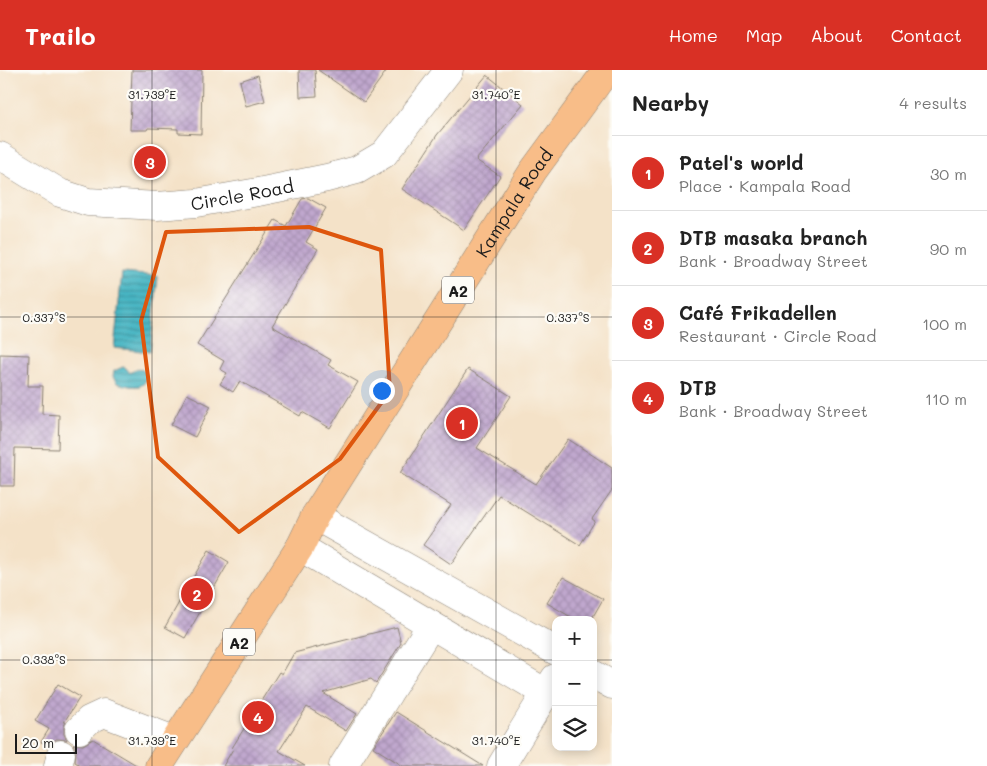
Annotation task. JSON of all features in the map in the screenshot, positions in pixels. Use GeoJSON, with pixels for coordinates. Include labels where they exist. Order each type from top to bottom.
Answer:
{"type":"FeatureCollection","features":[{"type":"Feature","properties":{"kind":"main road","name":"Kampala Road"},"geometry":{"type":"LineString","coordinates":[[315,516],[533,171],[607,70]]}},
{"type":"Feature","properties":{"kind":"main road","name":"A2"},"geometry":{"type":"LineString","coordinates":[[159,766],[300,547],[315,516]]}},
{"type":"Feature","properties":{"kind":"street","name":"Circle Road"},"geometry":{"type":"LineString","coordinates":[[0,156],[60,193],[88,202],[157,206],[196,203],[258,192],[328,178],[357,170],[384,154],[449,70]]}},
{"type":"Feature","properties":{"kind":"street"},"geometry":{"type":"LineString","coordinates":[[315,516],[552,649]]}},
{"type":"Feature","properties":{"kind":"street"},"geometry":{"type":"LineString","coordinates":[[300,547],[431,625],[551,685],[500,766]]}},
{"type":"Feature","properties":{"kind":"street"},"geometry":{"type":"LineString","coordinates":[[343,766],[431,625]]}},
{"type":"Feature","properties":{"kind":"street"},"geometry":{"type":"LineString","coordinates":[[597,676],[612,685]]}},
{"type":"Feature","properties":{"kind":"street"},"geometry":{"type":"LineString","coordinates":[[78,730],[89,720],[104,713],[174,740]]}},
{"type":"Feature","properties":{"kind":"highlighted area"},"geometry":{"type":"Polygon","coordinates":[[[309,227],[381,250],[390,391],[340,459],[239,532],[158,457],[141,321],[166,232],[309,227]]]}},
{"type":"Feature","properties":{"kind":"water"},"geometry":{"type":"Polygon","coordinates":[[[122,273],[158,276],[150,352],[114,348],[122,273]]]}},
{"type":"Feature","properties":{"kind":"water"},"geometry":{"type":"Polygon","coordinates":[[[123,367],[130,373],[136,369],[143,370],[147,375],[146,380],[143,384],[136,387],[117,383],[113,377],[114,371],[123,367]]]}},
{"type":"Feature","properties":{"kind":"building"},"geometry":{"type":"Polygon","coordinates":[[[132,70],[202,70],[201,134],[178,133],[178,129],[148,128],[147,130],[130,130],[132,70]]]}},
{"type":"Feature","properties":{"kind":"building"},"geometry":{"type":"Polygon","coordinates":[[[299,70],[315,70],[317,96],[300,97],[299,70]]]}},
{"type":"Feature","properties":{"kind":"building"},"geometry":{"type":"Polygon","coordinates":[[[318,70],[387,70],[364,102],[318,70]]]}},
{"type":"Feature","properties":{"kind":"building"},"geometry":{"type":"Polygon","coordinates":[[[258,75],[265,101],[246,106],[240,81],[258,75]]]}},
{"type":"Feature","properties":{"kind":"building"},"geometry":{"type":"Polygon","coordinates":[[[487,75],[523,104],[476,160],[500,176],[464,230],[402,189],[437,135],[487,75]]]}},
{"type":"Feature","properties":{"kind":"building"},"geometry":{"type":"Polygon","coordinates":[[[308,198],[326,208],[306,242],[318,249],[272,326],[331,360],[328,365],[358,382],[330,428],[302,412],[300,416],[240,381],[233,392],[220,384],[227,373],[220,369],[224,361],[197,345],[275,220],[286,226],[302,199],[308,198]]]}},
{"type":"Feature","properties":{"kind":"building"},"geometry":{"type":"Polygon","coordinates":[[[0,354],[29,355],[28,386],[43,386],[42,414],[59,415],[58,449],[15,448],[14,486],[0,486],[0,354]]]}},
{"type":"Feature","properties":{"kind":"building"},"geometry":{"type":"Polygon","coordinates":[[[468,369],[511,396],[477,448],[536,484],[568,439],[612,468],[612,490],[592,519],[595,521],[580,545],[499,495],[451,564],[423,545],[451,505],[400,473],[468,369]]]}},
{"type":"Feature","properties":{"kind":"building"},"geometry":{"type":"Polygon","coordinates":[[[187,394],[211,406],[195,437],[171,425],[187,394]]]}},
{"type":"Feature","properties":{"kind":"building"},"geometry":{"type":"Polygon","coordinates":[[[209,550],[229,562],[185,638],[165,627],[209,550]]]}},
{"type":"Feature","properties":{"kind":"building"},"geometry":{"type":"Polygon","coordinates":[[[563,577],[603,599],[593,616],[569,616],[547,603],[563,577]]]}},
{"type":"Feature","properties":{"kind":"building"},"geometry":{"type":"Polygon","coordinates":[[[397,627],[401,643],[376,683],[371,679],[323,693],[357,714],[346,731],[307,707],[279,751],[305,766],[223,766],[279,672],[282,674],[294,653],[397,627]]]}},
{"type":"Feature","properties":{"kind":"building"},"geometry":{"type":"Polygon","coordinates":[[[58,684],[80,697],[64,722],[66,722],[64,734],[67,740],[56,739],[48,746],[41,742],[49,729],[35,721],[58,684]]]}},
{"type":"Feature","properties":{"kind":"building"},"geometry":{"type":"Polygon","coordinates":[[[396,712],[483,766],[403,766],[373,747],[396,712]]]}},
{"type":"Feature","properties":{"kind":"building"},"geometry":{"type":"Polygon","coordinates":[[[93,739],[138,766],[81,766],[75,762],[76,750],[73,744],[83,745],[93,739]]]}},
{"type":"Feature","properties":{"kind":"place","name":"Café Frikadellen"},"geometry":{"type":"Point","coordinates":[150,162]}},
{"type":"Feature","properties":{"kind":"place","name":"Patel's world"},"geometry":{"type":"Point","coordinates":[462,423]}},
{"type":"Feature","properties":{"kind":"place","name":"DTB masaka branch"},"geometry":{"type":"Point","coordinates":[197,594]}},
{"type":"Feature","properties":{"kind":"place","name":"DTB"},"geometry":{"type":"Point","coordinates":[258,717]}}]}
